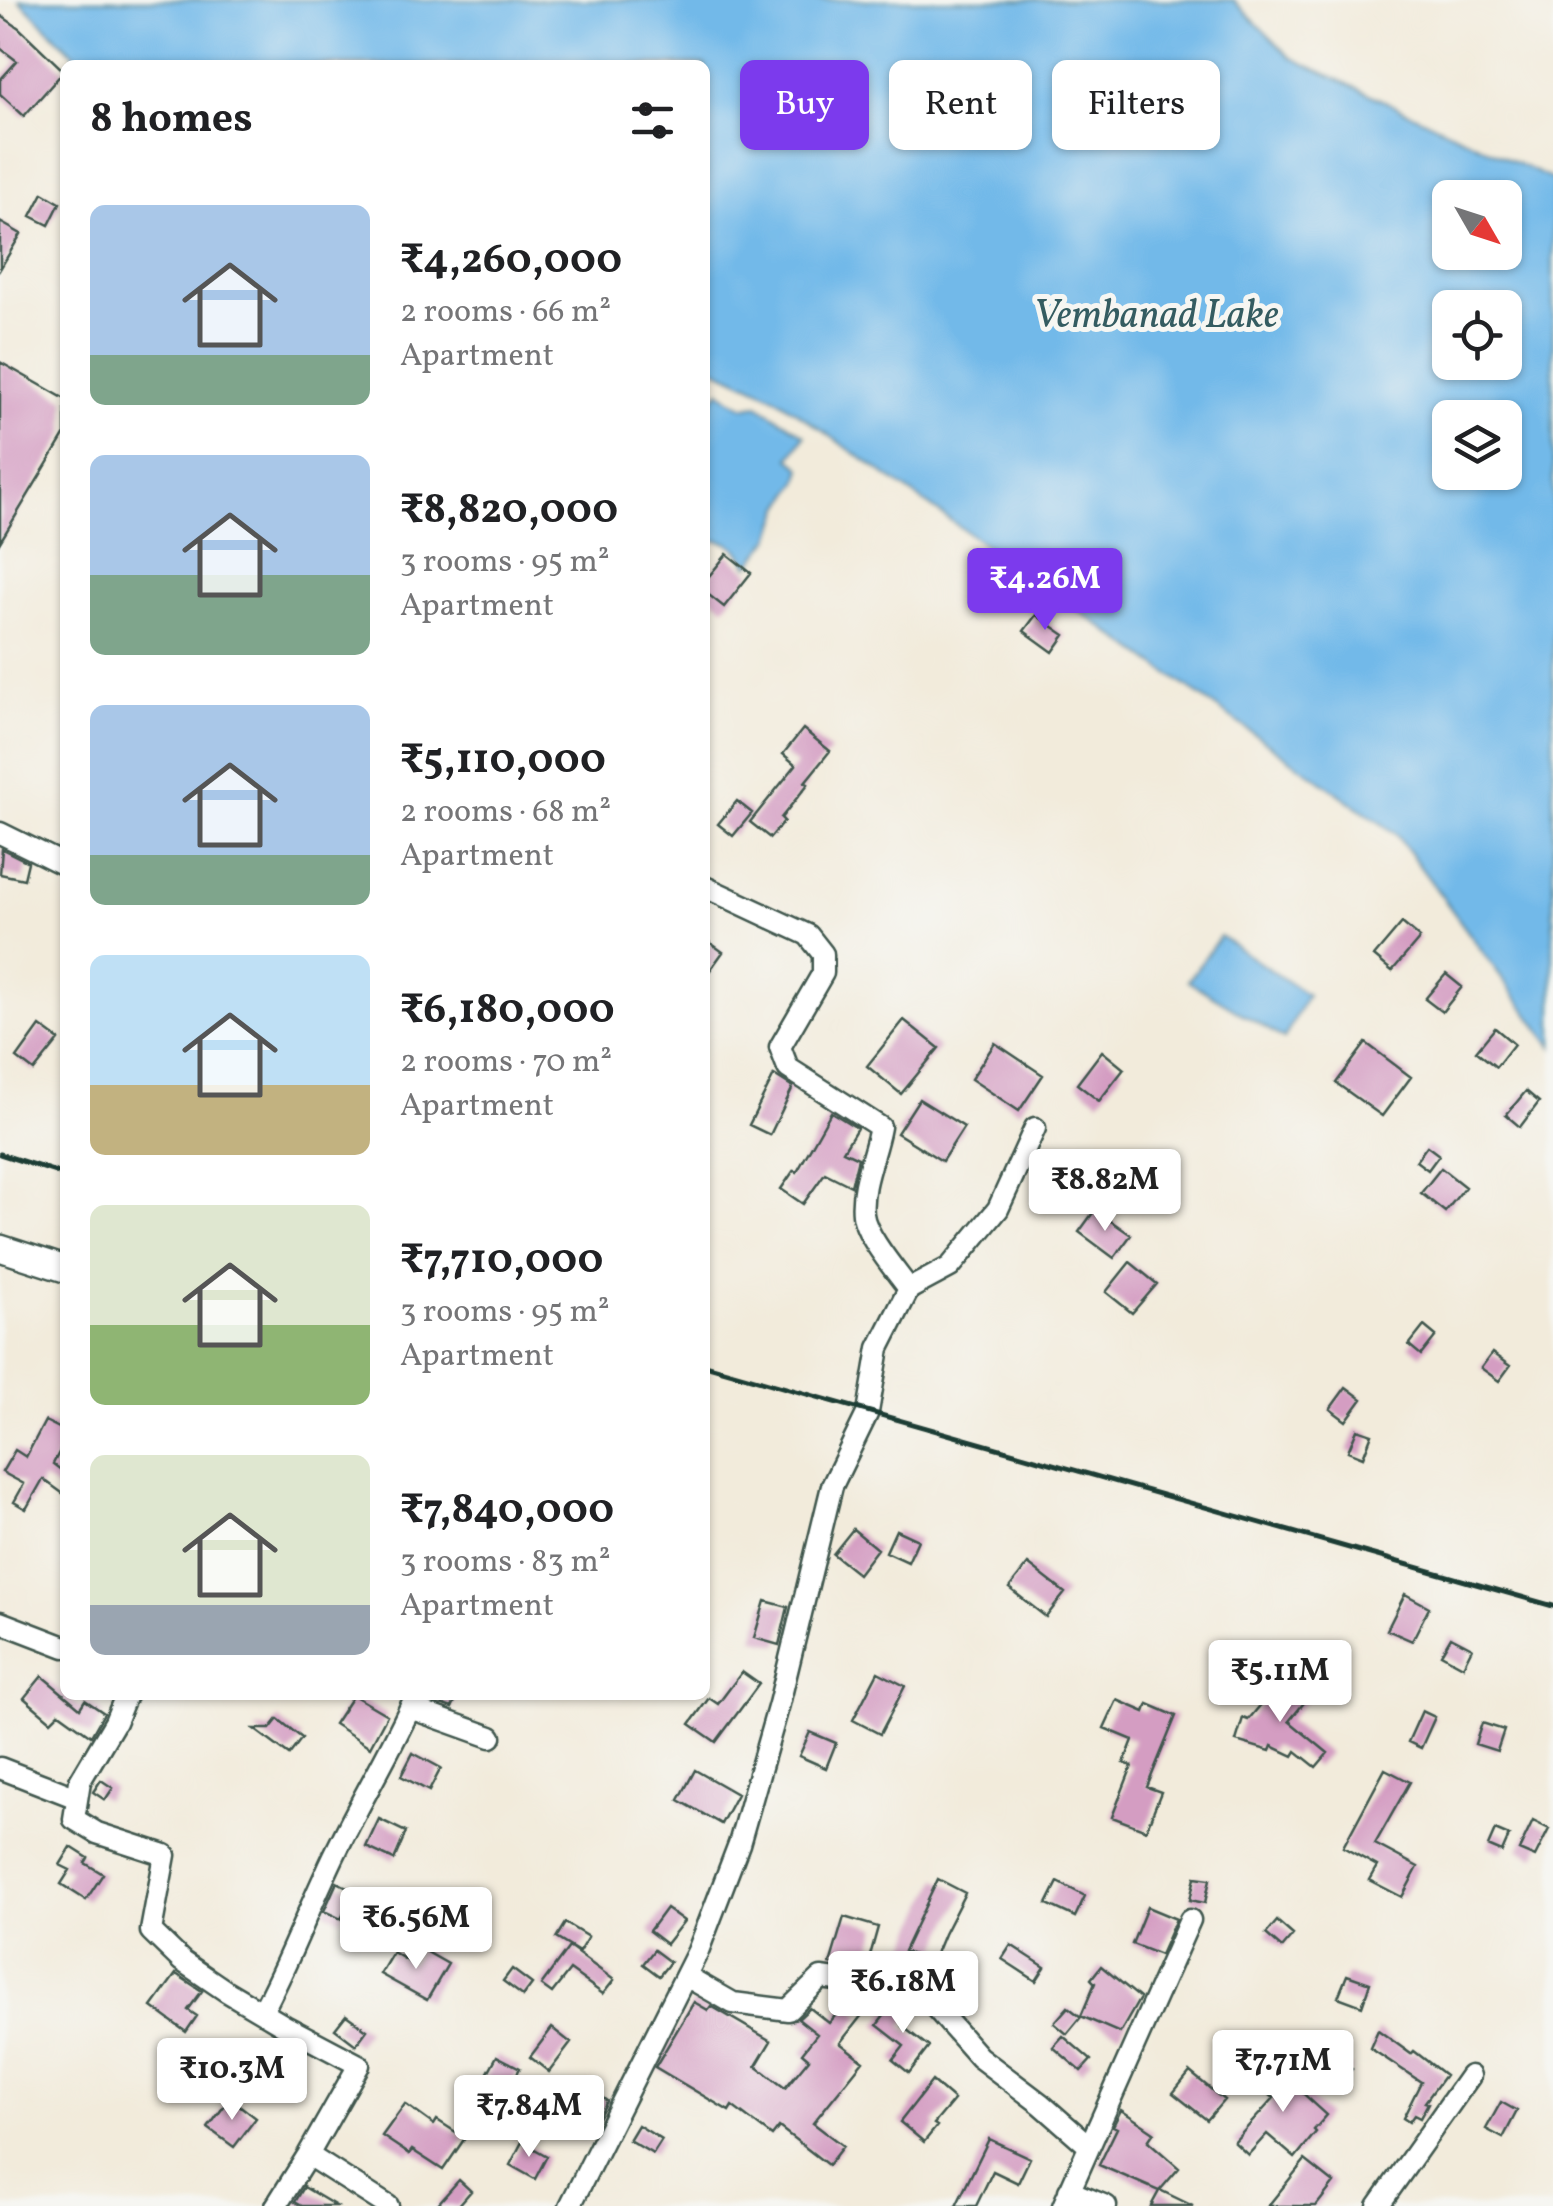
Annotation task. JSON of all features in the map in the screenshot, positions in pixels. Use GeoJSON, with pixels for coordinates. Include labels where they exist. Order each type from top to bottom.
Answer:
{"type":"FeatureCollection","features":[{"type":"Feature","properties":{"kind":"street"},"geometry":{"type":"LineString","coordinates":[[0,833],[60,863]]}},
{"type":"Feature","properties":{"kind":"street"},"geometry":{"type":"LineString","coordinates":[[710,889],[808,935],[822,954],[822,973],[780,1048],[788,1068],[880,1126],[864,1191],[863,1217],[881,1252],[909,1289]]}},
{"type":"Feature","properties":{"kind":"street"},"geometry":{"type":"LineString","coordinates":[[570,2206],[698,1951],[744,1826],[779,1704],[832,1486],[868,1412],[879,1348],[909,1289],[950,1267],[998,1208],[1034,1128]]}},
{"type":"Feature","properties":{"kind":"street"},"geometry":{"type":"LineString","coordinates":[[0,1248],[60,1267]]}},
{"type":"Feature","properties":{"kind":"street"},"geometry":{"type":"LineString","coordinates":[[0,1622],[60,1644]]}},
{"type":"Feature","properties":{"kind":"street"},"geometry":{"type":"LineString","coordinates":[[124,1700],[80,1781],[74,1819],[97,1833],[165,1855],[151,1931],[182,1962],[358,2065],[276,2206]]}},
{"type":"Feature","properties":{"kind":"street"},"geometry":{"type":"LineString","coordinates":[[262,2012],[286,1968],[326,1872],[413,1701],[492,1737]]}},
{"type":"Feature","properties":{"kind":"street"},"geometry":{"type":"LineString","coordinates":[[0,1768],[77,1798]]}},
{"type":"Feature","properties":{"kind":"street"},"geometry":{"type":"LineString","coordinates":[[1106,2206],[1066,2198],[1190,1920]]}},
{"type":"Feature","properties":{"kind":"street"},"geometry":{"type":"LineString","coordinates":[[686,1976],[733,2003],[788,2010],[821,1978],[922,1990],[978,2057],[1089,2146]]}},
{"type":"Feature","properties":{"kind":"street"},"geometry":{"type":"LineString","coordinates":[[1378,2206],[1470,2076]]}},
{"type":"Feature","properties":{"kind":"street"},"geometry":{"type":"LineString","coordinates":[[308,2155],[388,2206]]}},
{"type":"Feature","properties":{"kind":"water","name":"Vembanad Lake"},"geometry":{"type":"Polygon","coordinates":[[[19,0],[1233,0],[1290,57],[1553,180],[1553,1047],[1395,833],[772,395],[710,366],[710,60],[80,60],[19,0]]]}},
{"type":"Feature","properties":{"kind":"water"},"geometry":{"type":"Polygon","coordinates":[[[720,391],[745,407],[758,405],[805,435],[790,458],[802,468],[798,482],[782,507],[771,538],[749,566],[729,543],[710,540],[710,407],[720,391]]]}},
{"type":"Feature","properties":{"kind":"water"},"geometry":{"type":"Polygon","coordinates":[[[1220,936],[1307,995],[1284,1039],[1188,981],[1220,936]]]}},
{"type":"Feature","properties":{"kind":"building"},"geometry":{"type":"Polygon","coordinates":[[[0,15],[60,67],[60,76],[24,116],[0,94],[0,80],[17,61],[0,48],[0,15]]]}},
{"type":"Feature","properties":{"kind":"building"},"geometry":{"type":"Polygon","coordinates":[[[43,193],[60,203],[49,225],[31,216],[43,193]]]}},
{"type":"Feature","properties":{"kind":"building"},"geometry":{"type":"Polygon","coordinates":[[[0,222],[21,234],[0,269],[0,222]]]}},
{"type":"Feature","properties":{"kind":"building"},"geometry":{"type":"Polygon","coordinates":[[[0,362],[60,396],[60,442],[0,542],[0,362]]]}},
{"type":"Feature","properties":{"kind":"building"},"geometry":{"type":"Polygon","coordinates":[[[727,554],[751,573],[724,607],[710,596],[710,575],[727,554]]]}},
{"type":"Feature","properties":{"kind":"building"},"geometry":{"type":"Polygon","coordinates":[[[1036,615],[1065,635],[1053,652],[1024,631],[1036,615]]]}},
{"type":"Feature","properties":{"kind":"building"},"geometry":{"type":"Polygon","coordinates":[[[803,729],[830,751],[770,838],[750,822],[796,765],[783,754],[803,729]]]}},
{"type":"Feature","properties":{"kind":"building"},"geometry":{"type":"Polygon","coordinates":[[[737,801],[752,813],[733,836],[718,824],[737,801]]]}},
{"type":"Feature","properties":{"kind":"building"},"geometry":{"type":"Polygon","coordinates":[[[2,849],[28,862],[24,879],[0,874],[2,849]]]}},
{"type":"Feature","properties":{"kind":"building"},"geometry":{"type":"Polygon","coordinates":[[[1402,923],[1420,938],[1392,971],[1374,956],[1402,923]]]}},
{"type":"Feature","properties":{"kind":"building"},"geometry":{"type":"Polygon","coordinates":[[[710,943],[723,952],[710,970],[710,943]]]}},
{"type":"Feature","properties":{"kind":"building"},"geometry":{"type":"Polygon","coordinates":[[[1446,974],[1462,987],[1442,1012],[1425,999],[1446,974]]]}},
{"type":"Feature","properties":{"kind":"building"},"geometry":{"type":"Polygon","coordinates":[[[904,1020],[939,1048],[901,1094],[867,1066],[904,1020]]]}},
{"type":"Feature","properties":{"kind":"building"},"geometry":{"type":"Polygon","coordinates":[[[40,1026],[59,1040],[34,1071],[17,1058],[40,1026]]]}},
{"type":"Feature","properties":{"kind":"building"},"geometry":{"type":"Polygon","coordinates":[[[1495,1028],[1514,1044],[1496,1067],[1476,1051],[1495,1028]]]}},
{"type":"Feature","properties":{"kind":"building"},"geometry":{"type":"Polygon","coordinates":[[[995,1043],[1043,1075],[1019,1111],[971,1079],[995,1043]]]}},
{"type":"Feature","properties":{"kind":"building"},"geometry":{"type":"Polygon","coordinates":[[[1366,1043],[1411,1077],[1382,1116],[1336,1083],[1366,1043]]]}},
{"type":"Feature","properties":{"kind":"building"},"geometry":{"type":"Polygon","coordinates":[[[1102,1051],[1124,1069],[1099,1101],[1077,1084],[1102,1051]]]}},
{"type":"Feature","properties":{"kind":"building"},"geometry":{"type":"Polygon","coordinates":[[[774,1075],[793,1087],[770,1135],[749,1125],[774,1075]]]}},
{"type":"Feature","properties":{"kind":"building"},"geometry":{"type":"Polygon","coordinates":[[[1526,1091],[1539,1102],[1520,1127],[1506,1115],[1526,1091]]]}},
{"type":"Feature","properties":{"kind":"building"},"geometry":{"type":"Polygon","coordinates":[[[919,1099],[964,1127],[942,1161],[897,1133],[919,1099]]]}},
{"type":"Feature","properties":{"kind":"building"},"geometry":{"type":"Polygon","coordinates":[[[831,1112],[857,1128],[843,1151],[858,1158],[851,1186],[825,1173],[803,1204],[781,1189],[794,1170],[797,1172],[831,1112]]]}},
{"type":"Feature","properties":{"kind":"building"},"geometry":{"type":"Polygon","coordinates":[[[1427,1146],[1439,1155],[1428,1170],[1416,1161],[1427,1146]]]}},
{"type":"Feature","properties":{"kind":"building"},"geometry":{"type":"Polygon","coordinates":[[[1441,1168],[1465,1187],[1445,1212],[1421,1193],[1441,1168]]]}},
{"type":"Feature","properties":{"kind":"building"},"geometry":{"type":"Polygon","coordinates":[[[1095,1210],[1131,1235],[1114,1258],[1079,1232],[1095,1210]]]}},
{"type":"Feature","properties":{"kind":"building"},"geometry":{"type":"Polygon","coordinates":[[[1130,1262],[1157,1284],[1132,1313],[1106,1292],[1130,1262]]]}},
{"type":"Feature","properties":{"kind":"building"},"geometry":{"type":"Polygon","coordinates":[[[1424,1326],[1436,1336],[1421,1355],[1409,1345],[1424,1326]]]}},
{"type":"Feature","properties":{"kind":"building"},"geometry":{"type":"Polygon","coordinates":[[[1492,1353],[1510,1366],[1499,1381],[1481,1368],[1492,1353]]]}},
{"type":"Feature","properties":{"kind":"building"},"geometry":{"type":"Polygon","coordinates":[[[1346,1387],[1362,1399],[1346,1421],[1330,1409],[1346,1387]]]}},
{"type":"Feature","properties":{"kind":"building"},"geometry":{"type":"Polygon","coordinates":[[[45,1421],[60,1428],[60,1451],[53,1464],[60,1469],[60,1491],[43,1479],[26,1509],[14,1502],[24,1484],[2,1472],[15,1450],[26,1457],[45,1421]]]}},
{"type":"Feature","properties":{"kind":"building"},"geometry":{"type":"Polygon","coordinates":[[[1357,1429],[1372,1434],[1363,1457],[1348,1451],[1357,1429]]]}},
{"type":"Feature","properties":{"kind":"building"},"geometry":{"type":"Polygon","coordinates":[[[853,1529],[877,1549],[858,1574],[833,1554],[853,1529]]]}},
{"type":"Feature","properties":{"kind":"building"},"geometry":{"type":"Polygon","coordinates":[[[896,1530],[918,1540],[908,1562],[886,1552],[896,1530]]]}},
{"type":"Feature","properties":{"kind":"building"},"geometry":{"type":"Polygon","coordinates":[[[1028,1564],[1065,1593],[1046,1617],[1009,1588],[1028,1564]]]}},
{"type":"Feature","properties":{"kind":"building"},"geometry":{"type":"Polygon","coordinates":[[[1405,1594],[1429,1607],[1412,1641],[1387,1630],[1405,1594]]]}},
{"type":"Feature","properties":{"kind":"building"},"geometry":{"type":"Polygon","coordinates":[[[765,1601],[788,1607],[779,1645],[754,1638],[765,1601]]]}},
{"type":"Feature","properties":{"kind":"building"},"geometry":{"type":"Polygon","coordinates":[[[1451,1637],[1472,1648],[1463,1666],[1441,1654],[1451,1637]]]}},
{"type":"Feature","properties":{"kind":"building"},"geometry":{"type":"Polygon","coordinates":[[[742,1672],[759,1684],[716,1742],[690,1724],[708,1700],[718,1704],[742,1672]]]}},
{"type":"Feature","properties":{"kind":"building"},"geometry":{"type":"Polygon","coordinates":[[[878,1672],[905,1686],[880,1734],[853,1720],[878,1672]]]}},
{"type":"Feature","properties":{"kind":"building"},"geometry":{"type":"Polygon","coordinates":[[[42,1676],[60,1691],[60,1700],[70,1700],[80,1708],[85,1700],[104,1713],[91,1736],[59,1713],[51,1721],[24,1698],[42,1676]]]}},
{"type":"Feature","properties":{"kind":"building"},"geometry":{"type":"Polygon","coordinates":[[[1284,1677],[1308,1698],[1289,1721],[1328,1753],[1316,1767],[1296,1751],[1293,1756],[1272,1746],[1270,1751],[1236,1741],[1243,1718],[1248,1720],[1284,1677]]]}},
{"type":"Feature","properties":{"kind":"building"},"geometry":{"type":"Polygon","coordinates":[[[350,1700],[362,1700],[387,1715],[370,1747],[334,1724],[350,1700]]]}},
{"type":"Feature","properties":{"kind":"building"},"geometry":{"type":"Polygon","coordinates":[[[429,1700],[456,1700],[452,1708],[429,1700]]]}},
{"type":"Feature","properties":{"kind":"building"},"geometry":{"type":"Polygon","coordinates":[[[1117,1700],[1145,1712],[1148,1704],[1176,1716],[1147,1787],[1161,1792],[1146,1830],[1112,1817],[1132,1766],[1124,1763],[1133,1740],[1104,1728],[1117,1700]]]}},
{"type":"Feature","properties":{"kind":"building"},"geometry":{"type":"Polygon","coordinates":[[[1422,1711],[1435,1717],[1421,1748],[1408,1742],[1422,1711]]]}},
{"type":"Feature","properties":{"kind":"building"},"geometry":{"type":"Polygon","coordinates":[[[278,1719],[302,1738],[289,1755],[254,1729],[270,1729],[278,1719]]]}},
{"type":"Feature","properties":{"kind":"building"},"geometry":{"type":"Polygon","coordinates":[[[1482,1723],[1504,1730],[1497,1751],[1475,1744],[1482,1723]]]}},
{"type":"Feature","properties":{"kind":"building"},"geometry":{"type":"Polygon","coordinates":[[[810,1732],[836,1743],[826,1768],[799,1756],[810,1732]]]}},
{"type":"Feature","properties":{"kind":"building"},"geometry":{"type":"Polygon","coordinates":[[[413,1753],[441,1768],[429,1791],[401,1776],[413,1753]]]}},
{"type":"Feature","properties":{"kind":"building"},"geometry":{"type":"Polygon","coordinates":[[[1385,1769],[1410,1782],[1375,1844],[1418,1867],[1402,1897],[1369,1880],[1377,1866],[1343,1847],[1385,1769]]]}},
{"type":"Feature","properties":{"kind":"building"},"geometry":{"type":"Polygon","coordinates":[[[695,1770],[737,1794],[721,1824],[679,1800],[695,1770]]]}},
{"type":"Feature","properties":{"kind":"building"},"geometry":{"type":"Polygon","coordinates":[[[101,1780],[113,1788],[105,1800],[93,1792],[101,1780]]]}},
{"type":"Feature","properties":{"kind":"building"},"geometry":{"type":"Polygon","coordinates":[[[379,1819],[406,1832],[394,1860],[366,1847],[379,1819]]]}},
{"type":"Feature","properties":{"kind":"building"},"geometry":{"type":"Polygon","coordinates":[[[1533,1821],[1549,1829],[1535,1857],[1519,1850],[1533,1821]]]}},
{"type":"Feature","properties":{"kind":"building"},"geometry":{"type":"Polygon","coordinates":[[[1495,1830],[1509,1836],[1502,1852],[1488,1846],[1495,1830]]]}},
{"type":"Feature","properties":{"kind":"building"},"geometry":{"type":"Polygon","coordinates":[[[71,1847],[88,1858],[85,1863],[103,1874],[86,1900],[61,1884],[70,1870],[60,1865],[71,1847]]]}},
{"type":"Feature","properties":{"kind":"building"},"geometry":{"type":"Polygon","coordinates":[[[1195,1877],[1210,1879],[1205,1903],[1190,1900],[1195,1877]]]}},
{"type":"Feature","properties":{"kind":"building"},"geometry":{"type":"Polygon","coordinates":[[[938,1879],[965,1893],[932,1963],[904,1951],[938,1879]]]}},
{"type":"Feature","properties":{"kind":"building"},"geometry":{"type":"Polygon","coordinates":[[[337,1882],[355,1891],[341,1919],[324,1911],[337,1882]]]}},
{"type":"Feature","properties":{"kind":"building"},"geometry":{"type":"Polygon","coordinates":[[[1058,1882],[1085,1896],[1075,1917],[1047,1904],[1058,1882]]]}},
{"type":"Feature","properties":{"kind":"building"},"geometry":{"type":"Polygon","coordinates":[[[1147,1907],[1176,1919],[1160,1955],[1132,1944],[1147,1907]]]}},
{"type":"Feature","properties":{"kind":"building"},"geometry":{"type":"Polygon","coordinates":[[[666,1908],[684,1921],[666,1944],[649,1931],[666,1908]]]}},
{"type":"Feature","properties":{"kind":"building"},"geometry":{"type":"Polygon","coordinates":[[[844,1917],[878,1927],[866,1970],[830,1964],[844,1917]]]}},
{"type":"Feature","properties":{"kind":"building"},"geometry":{"type":"Polygon","coordinates":[[[1277,1921],[1293,1935],[1282,1948],[1266,1934],[1277,1921]]]}},
{"type":"Feature","properties":{"kind":"building"},"geometry":{"type":"Polygon","coordinates":[[[565,1923],[588,1937],[579,1952],[556,1938],[565,1923]]]}},
{"type":"Feature","properties":{"kind":"building"},"geometry":{"type":"Polygon","coordinates":[[[1011,1945],[1045,1967],[1036,1981],[1002,1959],[1011,1945]]]}},
{"type":"Feature","properties":{"kind":"building"},"geometry":{"type":"Polygon","coordinates":[[[569,1947],[614,1980],[603,1994],[570,1970],[552,1993],[541,1985],[569,1947]]]}},
{"type":"Feature","properties":{"kind":"building"},"geometry":{"type":"Polygon","coordinates":[[[420,1948],[448,1964],[427,2000],[380,1974],[393,1952],[411,1963],[420,1948]]]}},
{"type":"Feature","properties":{"kind":"building"},"geometry":{"type":"Polygon","coordinates":[[[654,1950],[670,1962],[659,1976],[643,1964],[654,1950]]]}},
{"type":"Feature","properties":{"kind":"building"},"geometry":{"type":"Polygon","coordinates":[[[1101,1966],[1140,1998],[1120,2033],[1081,2016],[1095,1983],[1091,1979],[1101,1966]]]}},
{"type":"Feature","properties":{"kind":"building"},"geometry":{"type":"Polygon","coordinates":[[[512,1969],[532,1984],[523,1996],[503,1981],[512,1969]]]}},
{"type":"Feature","properties":{"kind":"building"},"geometry":{"type":"Polygon","coordinates":[[[176,1974],[202,1991],[188,2010],[197,2016],[186,2032],[152,2007],[176,1974]]]}},
{"type":"Feature","properties":{"kind":"building"},"geometry":{"type":"Polygon","coordinates":[[[1347,1975],[1370,1983],[1362,2006],[1338,1997],[1347,1975]]]}},
{"type":"Feature","properties":{"kind":"building"},"geometry":{"type":"Polygon","coordinates":[[[694,2002],[708,2010],[711,2006],[771,2041],[756,2066],[785,2088],[809,2059],[802,2053],[817,2034],[798,2019],[810,2008],[829,2023],[846,2003],[862,2015],[840,2043],[863,2061],[813,2123],[843,2146],[828,2165],[779,2127],[772,2136],[732,2106],[729,2111],[655,2067],[694,2002]]]}},
{"type":"Feature","properties":{"kind":"building"},"geometry":{"type":"Polygon","coordinates":[[[895,2002],[913,2012],[902,2026],[929,2047],[909,2073],[893,2060],[904,2046],[877,2025],[895,2002]]]}},
{"type":"Feature","properties":{"kind":"building"},"geometry":{"type":"Polygon","coordinates":[[[1068,2007],[1081,2017],[1067,2034],[1054,2023],[1068,2007]]]}},
{"type":"Feature","properties":{"kind":"building"},"geometry":{"type":"Polygon","coordinates":[[[346,2015],[367,2030],[356,2045],[335,2029],[346,2015]]]}},
{"type":"Feature","properties":{"kind":"building"},"geometry":{"type":"Polygon","coordinates":[[[552,2028],[571,2043],[549,2072],[530,2057],[552,2028]]]}},
{"type":"Feature","properties":{"kind":"building"},"geometry":{"type":"Polygon","coordinates":[[[1378,2030],[1445,2075],[1425,2102],[1428,2103],[1420,2118],[1414,2115],[1409,2122],[1403,2118],[1421,2082],[1370,2048],[1378,2030]]]}},
{"type":"Feature","properties":{"kind":"building"},"geometry":{"type":"Polygon","coordinates":[[[1063,2036],[1091,2060],[1081,2071],[1053,2047],[1063,2036]]]}},
{"type":"Feature","properties":{"kind":"building"},"geometry":{"type":"Polygon","coordinates":[[[1336,2055],[1352,2069],[1340,2081],[1325,2067],[1336,2055]]]}},
{"type":"Feature","properties":{"kind":"building"},"geometry":{"type":"Polygon","coordinates":[[[497,2056],[520,2068],[508,2090],[485,2078],[497,2056]]]}},
{"type":"Feature","properties":{"kind":"building"},"geometry":{"type":"Polygon","coordinates":[[[1278,2062],[1303,2081],[1297,2088],[1327,2115],[1295,2158],[1267,2134],[1248,2155],[1234,2142],[1274,2098],[1259,2087],[1278,2062]]]}},
{"type":"Feature","properties":{"kind":"building"},"geometry":{"type":"Polygon","coordinates":[[[1190,2072],[1224,2100],[1207,2120],[1173,2093],[1190,2072]]]}},
{"type":"Feature","properties":{"kind":"building"},"geometry":{"type":"Polygon","coordinates":[[[932,2081],[954,2100],[924,2142],[900,2122],[932,2081]]]}},
{"type":"Feature","properties":{"kind":"building"},"geometry":{"type":"Polygon","coordinates":[[[588,2087],[607,2101],[591,2131],[568,2114],[588,2087]]]}},
{"type":"Feature","properties":{"kind":"building"},"geometry":{"type":"Polygon","coordinates":[[[230,2098],[256,2118],[234,2147],[208,2128],[230,2098]]]}},
{"type":"Feature","properties":{"kind":"building"},"geometry":{"type":"Polygon","coordinates":[[[1501,2102],[1517,2111],[1503,2138],[1486,2129],[1501,2102]]]}},
{"type":"Feature","properties":{"kind":"building"},"geometry":{"type":"Polygon","coordinates":[[[405,2104],[434,2125],[437,2120],[465,2138],[443,2170],[382,2136],[405,2104]]]}},
{"type":"Feature","properties":{"kind":"building"},"geometry":{"type":"Polygon","coordinates":[[[1121,2110],[1154,2132],[1148,2141],[1179,2168],[1160,2190],[1193,2206],[1151,2206],[1159,2191],[1099,2165],[1121,2110]]]}},
{"type":"Feature","properties":{"kind":"building"},"geometry":{"type":"Polygon","coordinates":[[[638,2125],[662,2140],[653,2154],[629,2140],[638,2125]]]}},
{"type":"Feature","properties":{"kind":"building"},"geometry":{"type":"Polygon","coordinates":[[[989,2139],[1030,2158],[1018,2183],[993,2171],[976,2206],[956,2206],[989,2139]]]}},
{"type":"Feature","properties":{"kind":"building"},"geometry":{"type":"Polygon","coordinates":[[[522,2142],[547,2156],[535,2179],[510,2165],[522,2142]]]}},
{"type":"Feature","properties":{"kind":"building"},"geometry":{"type":"Polygon","coordinates":[[[1305,2160],[1334,2183],[1316,2206],[1268,2206],[1305,2160]]]}},
{"type":"Feature","properties":{"kind":"building"},"geometry":{"type":"Polygon","coordinates":[[[459,2180],[471,2191],[458,2206],[436,2206],[459,2180]]]}},
{"type":"Feature","properties":{"kind":"building"},"geometry":{"type":"Polygon","coordinates":[[[304,2187],[336,2206],[302,2206],[295,2202],[304,2187]]]}},
{"type":"Feature","properties":{"kind":"railway"},"geometry":{"type":"LineString","coordinates":[[0,1154],[60,1173]]}},
{"type":"Feature","properties":{"kind":"railway"},"geometry":{"type":"LineString","coordinates":[[710,1366],[1553,1606]]}}]}
